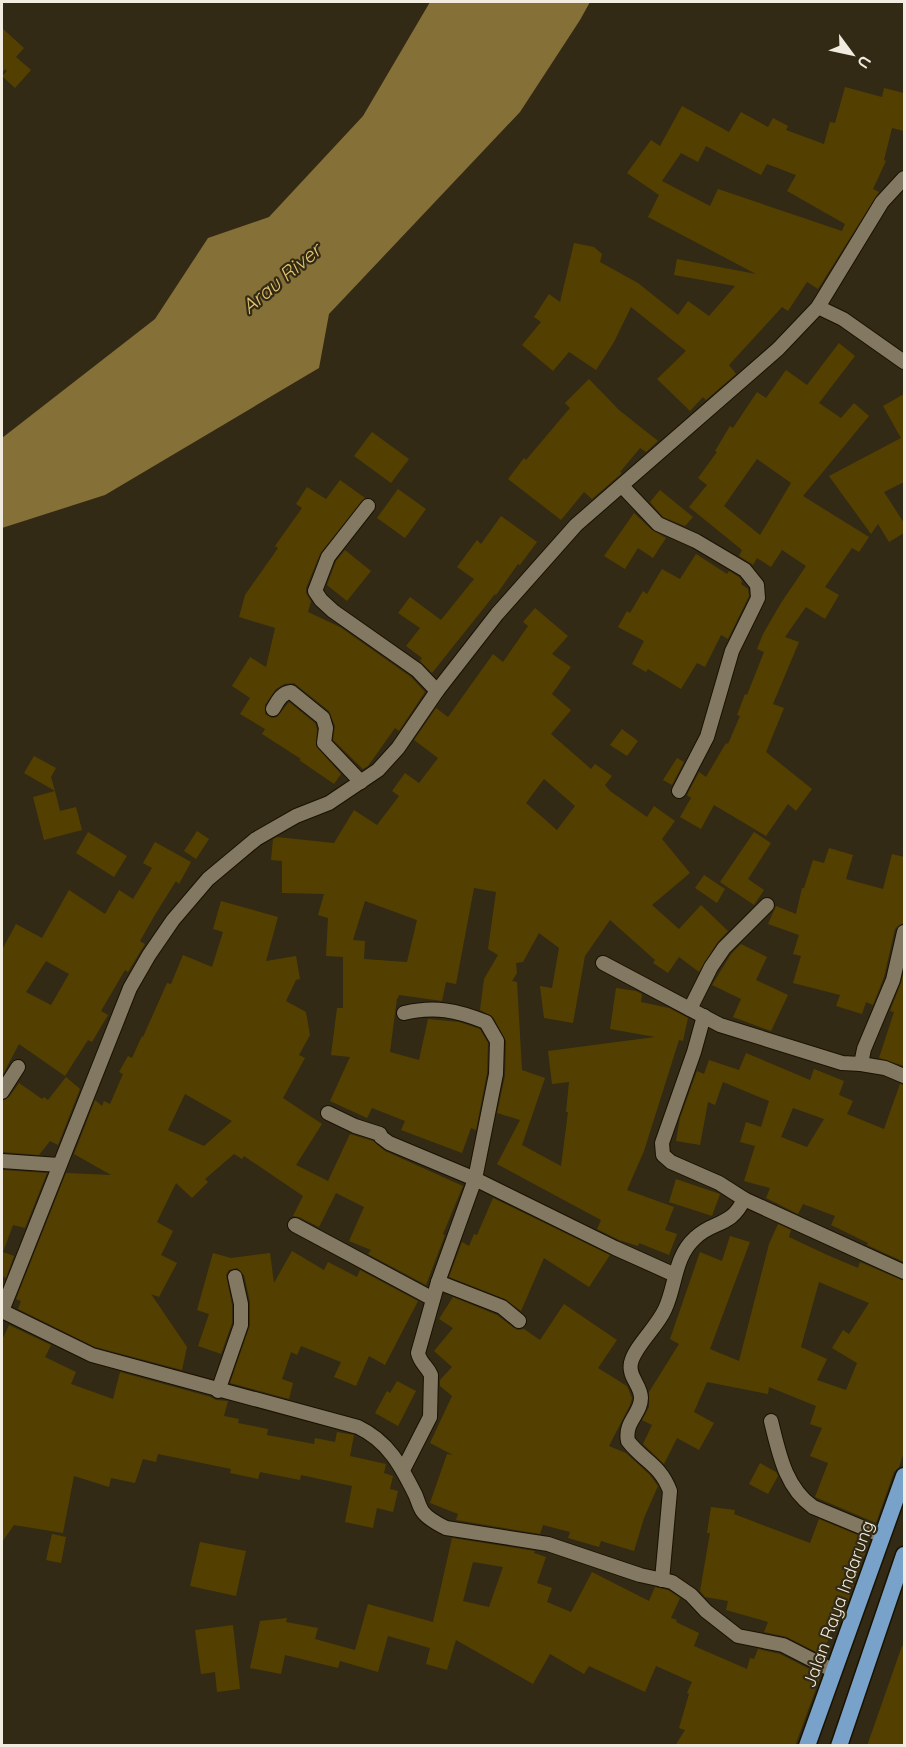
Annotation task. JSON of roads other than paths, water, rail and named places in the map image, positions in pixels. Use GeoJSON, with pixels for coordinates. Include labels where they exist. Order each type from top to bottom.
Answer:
{"type":"FeatureCollection","features":[{"type":"Feature","properties":{"kind":"highway","name":"Jalan Raya Indarung"},"geometry":{"type":"LineString","coordinates":[[807,1746],[904,1476]]}},
{"type":"Feature","properties":{"kind":"highway"},"geometry":{"type":"LineString","coordinates":[[839,1746],[904,1555]]}},
{"type":"Feature","properties":{"kind":"street"},"geometry":{"type":"LineString","coordinates":[[834,1671],[783,1645],[738,1636],[706,1611],[691,1594],[672,1582],[640,1575],[548,1544],[446,1528],[431,1520],[423,1512],[398,1460],[373,1434],[358,1427],[218,1391],[92,1355],[2,1311],[130,988],[173,920],[208,879],[256,839],[296,816],[329,803],[378,770],[398,748],[437,691],[497,614],[576,525],[778,348],[818,307],[882,202],[904,178]]}},
{"type":"Feature","properties":{"kind":"street"},"geometry":{"type":"LineString","coordinates":[[818,307],[843,319],[904,362]]}},
{"type":"Feature","properties":{"kind":"street"},"geometry":{"type":"LineString","coordinates":[[622,486],[658,524],[696,541],[745,570],[757,585],[758,598],[732,651],[707,737],[679,791]]}},
{"type":"Feature","properties":{"kind":"street"},"geometry":{"type":"LineString","coordinates":[[368,506],[328,557],[315,591],[333,611],[417,670],[437,691]]}},
{"type":"Feature","properties":{"kind":"street"},"geometry":{"type":"LineString","coordinates":[[273,709],[281,696],[291,692],[323,718],[326,728],[324,743],[361,782]]}},
{"type":"Feature","properties":{"kind":"street"},"geometry":{"type":"LineString","coordinates":[[690,1009],[711,967],[724,948],[767,905]]}},
{"type":"Feature","properties":{"kind":"street"},"geometry":{"type":"LineString","coordinates":[[861,1064],[864,1049],[892,980],[904,932]]}},
{"type":"Feature","properties":{"kind":"street"},"geometry":{"type":"LineString","coordinates":[[603,963],[720,1025],[842,1063],[885,1068],[904,1076]]}},
{"type":"Feature","properties":{"kind":"street"},"geometry":{"type":"LineString","coordinates":[[403,1470],[430,1417],[431,1375],[420,1360],[418,1353],[438,1282],[475,1179],[496,1074],[497,1041],[486,1022],[457,1012],[432,1008],[404,1012]]}},
{"type":"Feature","properties":{"kind":"street"},"geometry":{"type":"LineString","coordinates":[[704,1017],[662,1143],[663,1155],[671,1162],[719,1183],[744,1200],[904,1272]]}},
{"type":"Feature","properties":{"kind":"street"},"geometry":{"type":"LineString","coordinates":[[2,1092],[18,1066]]}},
{"type":"Feature","properties":{"kind":"street"},"geometry":{"type":"LineString","coordinates":[[328,1113],[355,1126],[380,1134],[389,1143],[475,1179],[675,1275]]}},
{"type":"Feature","properties":{"kind":"street"},"geometry":{"type":"LineString","coordinates":[[2,1161],[59,1165]]}},
{"type":"Feature","properties":{"kind":"street"},"geometry":{"type":"LineString","coordinates":[[662,1580],[670,1491],[665,1477],[633,1447],[627,1434],[628,1426],[641,1400],[630,1366],[634,1354],[666,1310],[681,1256],[695,1237],[727,1221],[739,1212],[744,1200]]}},
{"type":"Feature","properties":{"kind":"street"},"geometry":{"type":"LineString","coordinates":[[295,1225],[433,1299]]}},
{"type":"Feature","properties":{"kind":"street"},"geometry":{"type":"LineString","coordinates":[[218,1391],[241,1325],[241,1304],[235,1277]]}},
{"type":"Feature","properties":{"kind":"street"},"geometry":{"type":"LineString","coordinates":[[438,1282],[502,1307],[519,1321]]}},
{"type":"Feature","properties":{"kind":"street"},"geometry":{"type":"LineString","coordinates":[[771,1421],[783,1469],[804,1501],[813,1508],[883,1536]]}},
{"type":"Feature","properties":{"kind":"water","name":"Arau River"},"geometry":{"type":"Polygon","coordinates":[[[430,2],[590,2],[520,112],[329,314],[319,368],[105,495],[2,528],[2,438],[155,319],[208,238],[269,217],[363,116],[430,2]]]}}]}
